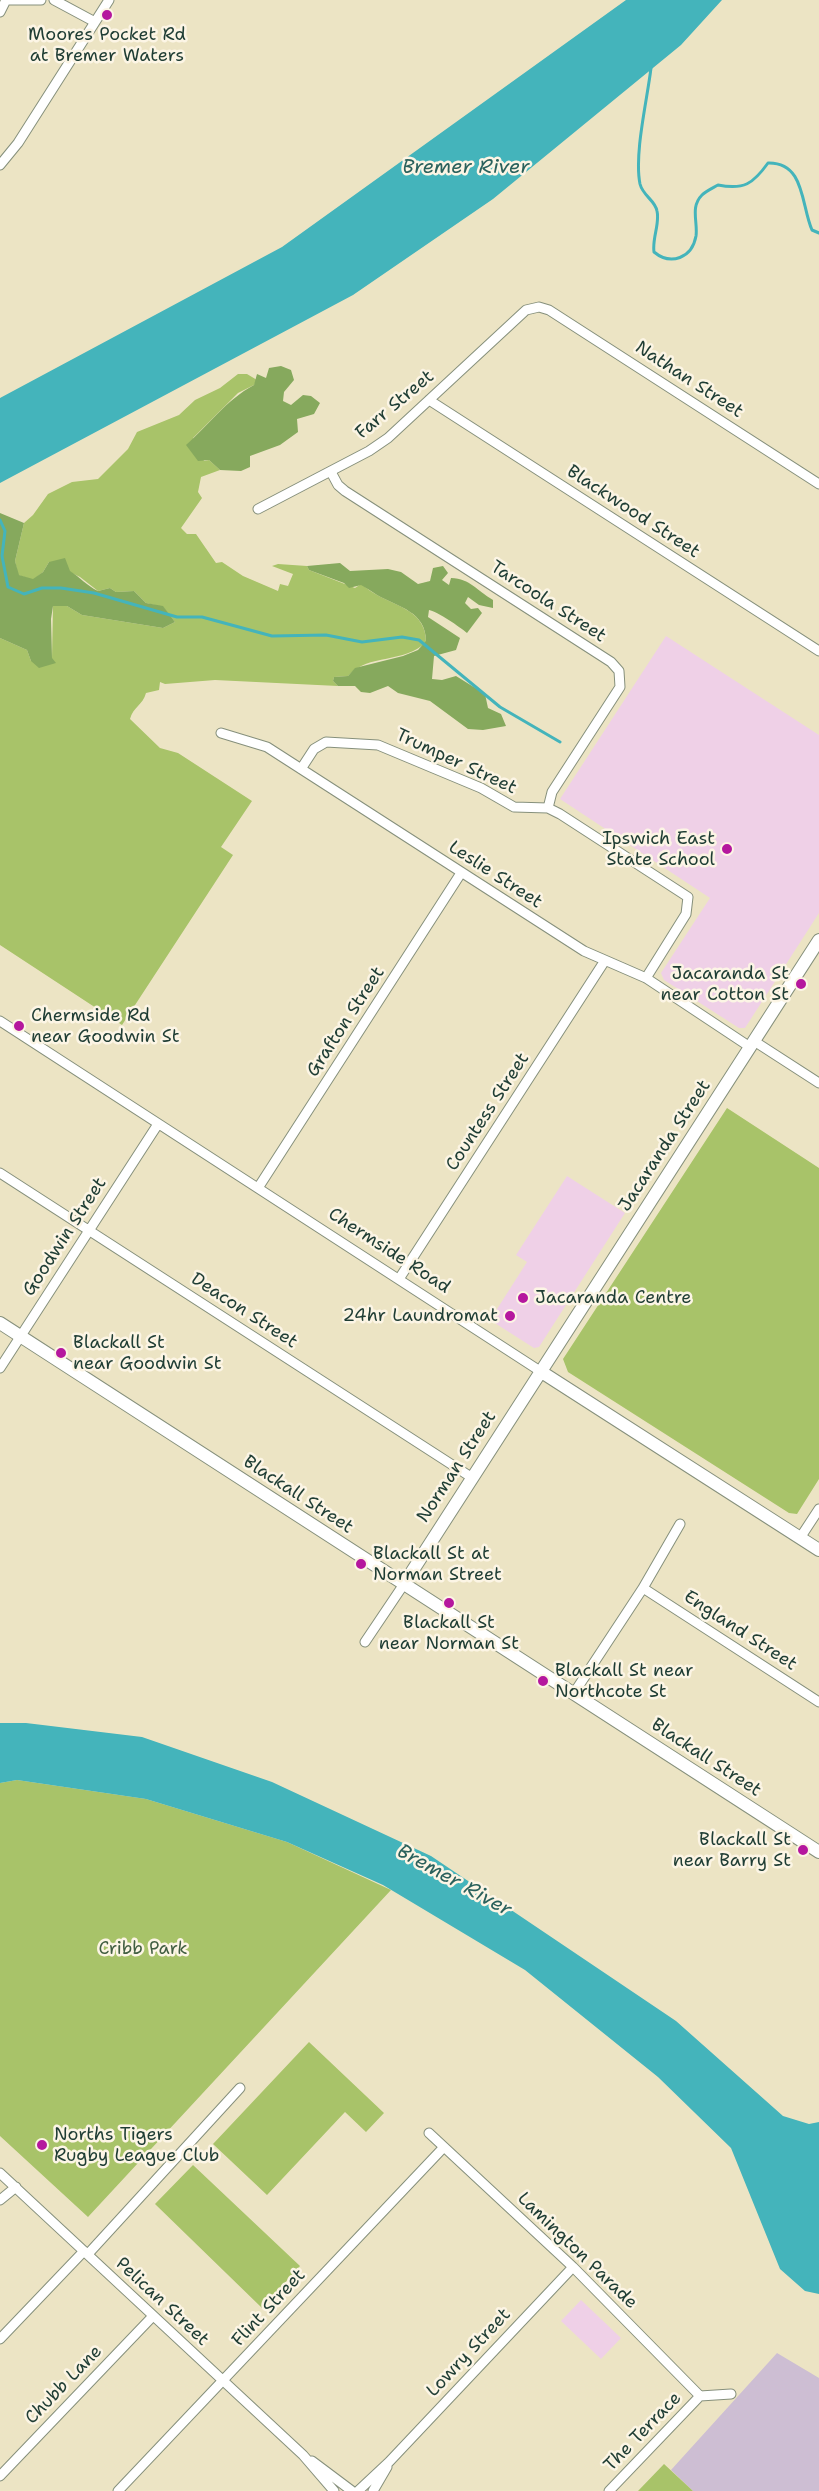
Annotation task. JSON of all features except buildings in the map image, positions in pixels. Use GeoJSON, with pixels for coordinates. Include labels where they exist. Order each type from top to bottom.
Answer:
{"type":"FeatureCollection","features":[{"type":"Feature","properties":{"kind":"street"},"geometry":{"type":"LineString","coordinates":[[0,12],[6,0],[41,0]]}},
{"type":"Feature","properties":{"kind":"street"},"geometry":{"type":"LineString","coordinates":[[54,0],[95,22]]}},
{"type":"Feature","properties":{"kind":"street"},"geometry":{"type":"LineString","coordinates":[[0,165],[12,151],[109,0]]}},
{"type":"Feature","properties":{"kind":"street","name":"Farr Street"},"geometry":{"type":"LineString","coordinates":[[258,509],[388,438],[526,310],[539,307]]}},
{"type":"Feature","properties":{"kind":"street","name":"Nathan Street"},"geometry":{"type":"LineString","coordinates":[[539,307],[549,310],[819,484]]}},
{"type":"Feature","properties":{"kind":"street","name":"Blackwood Street"},"geometry":{"type":"LineString","coordinates":[[429,400],[819,651]]}},
{"type":"Feature","properties":{"kind":"street","name":"Tarcoola Street"},"geometry":{"type":"LineString","coordinates":[[330,471],[338,485],[345,491],[610,662],[619,671],[620,687],[552,792],[548,808]]}},
{"type":"Feature","properties":{"kind":"street","name":"Leslie Street"},"geometry":{"type":"LineString","coordinates":[[221,733],[267,747],[584,951],[604,962],[646,978],[819,1083]]}},
{"type":"Feature","properties":{"kind":"street","name":"Trumper Street"},"geometry":{"type":"LineString","coordinates":[[301,769],[322,743],[373,744],[481,788],[514,807],[548,808]]}},
{"type":"Feature","properties":{"kind":"street"},"geometry":{"type":"LineString","coordinates":[[548,808],[683,892],[689,901],[686,914],[646,978]]}},
{"type":"Feature","properties":{"kind":"street","name":"Grafton Street"},"geometry":{"type":"LineString","coordinates":[[258,1188],[461,873]]}},
{"type":"Feature","properties":{"kind":"street","name":"Jacaranda Street"},"geometry":{"type":"LineString","coordinates":[[540,1371],[819,940]]}},
{"type":"Feature","properties":{"kind":"street","name":"Countess Street"},"geometry":{"type":"LineString","coordinates":[[399,1279],[604,962]]}},
{"type":"Feature","properties":{"kind":"street","name":"Chermside Road"},"geometry":{"type":"LineString","coordinates":[[0,1022],[819,1550]]}},
{"type":"Feature","properties":{"kind":"street","name":"Goodwin Street"},"geometry":{"type":"LineString","coordinates":[[0,1368],[158,1124]]}},
{"type":"Feature","properties":{"kind":"street","name":"Deacon Street"},"geometry":{"type":"LineString","coordinates":[[0,1173],[471,1477]]}},
{"type":"Feature","properties":{"kind":"street","name":"Blackall Street"},"geometry":{"type":"LineString","coordinates":[[0,1323],[819,1852]]}},
{"type":"Feature","properties":{"kind":"street","name":"Norman Street"},"geometry":{"type":"LineString","coordinates":[[365,1642],[540,1371]]}},
{"type":"Feature","properties":{"kind":"street"},"geometry":{"type":"LineString","coordinates":[[800,1538],[819,1509]]}},
{"type":"Feature","properties":{"kind":"street"},"geometry":{"type":"LineString","coordinates":[[574,1693],[643,1588],[681,1524]]}},
{"type":"Feature","properties":{"kind":"street","name":"England Street"},"geometry":{"type":"LineString","coordinates":[[643,1588],[819,1702]]}},
{"type":"Feature","properties":{"kind":"street"},"geometry":{"type":"LineString","coordinates":[[0,2339],[86,2252],[240,2088]]}},
{"type":"Feature","properties":{"kind":"street","name":"Lamington Parade"},"geometry":{"type":"LineString","coordinates":[[429,2133],[573,2267],[700,2396]]}},
{"type":"Feature","properties":{"kind":"street","name":"Flint Street"},"geometry":{"type":"LineString","coordinates":[[118,2491],[444,2147]]}},
{"type":"Feature","properties":{"kind":"street","name":"Pelican Street"},"geometry":{"type":"LineString","coordinates":[[0,2173],[303,2455],[352,2491]]}},
{"type":"Feature","properties":{"kind":"street"},"geometry":{"type":"LineString","coordinates":[[0,2200],[16,2187]]}},
{"type":"Feature","properties":{"kind":"street","name":"Lowry Street"},"geometry":{"type":"LineString","coordinates":[[358,2491],[389,2462],[573,2267]]}},
{"type":"Feature","properties":{"kind":"street","name":"Chubb Lane"},"geometry":{"type":"LineString","coordinates":[[0,2476],[153,2316]]}},
{"type":"Feature","properties":{"kind":"street"},"geometry":{"type":"LineString","coordinates":[[700,2396],[731,2394]]}},
{"type":"Feature","properties":{"kind":"street","name":"The Terrace"},"geometry":{"type":"LineString","coordinates":[[609,2491],[700,2396]]}},
{"type":"Feature","properties":{"kind":"street","name":"Pelican Street"},"geometry":{"type":"LineString","coordinates":[[303,2455],[334,2491]]}},
{"type":"Feature","properties":{"kind":"street","name":"Lowry Street"},"geometry":{"type":"LineString","coordinates":[[373,2491],[389,2462]]}},
{"type":"Feature","properties":{"kind":"shaded area","name":"Ipswich East State School"},"geometry":{"type":"Polygon","coordinates":[[[666,636],[819,735],[819,913],[745,1028],[739,1028],[664,980],[661,973],[710,898],[560,799],[666,636]]]}},
{"type":"Feature","properties":{"kind":"shaded area"},"geometry":{"type":"Polygon","coordinates":[[[567,1176],[625,1213],[539,1347],[534,1348],[490,1320],[527,1262],[516,1255],[567,1176]]]}},
{"type":"Feature","properties":{"kind":"shaded area"},"geometry":{"type":"Polygon","coordinates":[[[581,2300],[621,2338],[601,2359],[561,2321],[581,2300]]]}},
{"type":"Feature","properties":{"kind":"shaded area"},"geometry":{"type":"Polygon","coordinates":[[[777,2353],[819,2378],[819,2491],[693,2491],[671,2470],[777,2353]]]}},
{"type":"Feature","properties":{"kind":"green space"},"geometry":{"type":"Polygon","coordinates":[[[281,366],[291,370],[294,380],[284,392],[283,401],[291,405],[303,395],[311,396],[320,403],[314,414],[297,419],[298,432],[280,445],[250,456],[250,467],[241,471],[220,470],[209,460],[198,461],[186,445],[226,405],[254,385],[257,374],[266,378],[269,368],[281,366]]]}},
{"type":"Feature","properties":{"kind":"green space"},"geometry":{"type":"Polygon","coordinates":[[[238,374],[247,374],[257,380],[254,385],[238,393],[193,438],[204,461],[209,460],[220,470],[201,477],[198,492],[202,498],[181,528],[187,534],[196,534],[216,563],[222,562],[243,576],[278,591],[280,584],[288,586],[293,574],[272,566],[278,564],[307,566],[309,570],[355,588],[361,584],[416,617],[425,632],[426,642],[408,653],[366,664],[348,676],[334,677],[333,681],[338,686],[215,680],[165,684],[160,682],[159,690],[146,693],[130,719],[160,748],[178,753],[252,801],[221,847],[233,855],[122,1025],[0,945],[0,638],[27,650],[31,661],[52,658],[53,606],[67,606],[82,615],[163,628],[175,622],[163,607],[146,603],[134,591],[116,592],[110,588],[98,591],[80,577],[49,562],[43,572],[33,580],[18,575],[15,561],[24,523],[33,515],[48,494],[72,482],[98,479],[128,449],[137,432],[179,415],[195,400],[220,388],[238,374]]]}},
{"type":"Feature","properties":{"kind":"green space"},"geometry":{"type":"Polygon","coordinates":[[[0,513],[24,523],[15,561],[19,575],[33,579],[43,572],[49,562],[65,558],[70,571],[94,589],[98,591],[110,588],[116,592],[134,591],[146,603],[163,606],[175,622],[163,628],[82,615],[67,606],[53,606],[52,658],[56,663],[39,668],[31,661],[27,650],[0,638],[0,513]]]}},
{"type":"Feature","properties":{"kind":"green space"},"geometry":{"type":"Polygon","coordinates":[[[340,563],[350,571],[388,569],[401,572],[418,584],[430,581],[433,568],[443,566],[448,573],[442,580],[449,585],[451,578],[464,580],[493,600],[493,608],[479,605],[468,597],[465,603],[471,609],[478,608],[482,613],[467,633],[429,610],[428,617],[460,638],[456,650],[434,656],[432,679],[442,680],[456,676],[485,694],[488,708],[501,714],[506,726],[483,730],[468,729],[430,701],[398,693],[388,686],[370,693],[361,692],[355,686],[338,686],[333,681],[334,677],[348,676],[355,668],[403,656],[418,650],[426,641],[421,623],[410,612],[361,585],[349,588],[344,583],[309,570],[307,566],[340,563]]]}},
{"type":"Feature","properties":{"kind":"green space"},"geometry":{"type":"Polygon","coordinates":[[[727,1108],[819,1168],[819,1479],[797,1514],[789,1513],[568,1372],[563,1359],[727,1108]]]}},
{"type":"Feature","properties":{"kind":"green space","name":"Cribb Park"},"geometry":{"type":"Polygon","coordinates":[[[17,1780],[146,1799],[287,1842],[391,1890],[88,2217],[0,2136],[0,1783],[17,1780]]]}},
{"type":"Feature","properties":{"kind":"green space"},"geometry":{"type":"Polygon","coordinates":[[[309,2042],[384,2113],[366,2132],[345,2112],[267,2195],[213,2144],[309,2042]]]}},
{"type":"Feature","properties":{"kind":"green space"},"geometry":{"type":"Polygon","coordinates":[[[193,2165],[300,2266],[262,2308],[155,2204],[193,2165]]]}},
{"type":"Feature","properties":{"kind":"green space"},"geometry":{"type":"Polygon","coordinates":[[[664,2464],[693,2491],[638,2491],[664,2464]]]}},
{"type":"Feature","properties":{"kind":"water","name":"Bremer River"},"geometry":{"type":"Polygon","coordinates":[[[626,0],[722,0],[681,45],[493,199],[353,295],[0,483],[0,398],[282,247],[626,0]]]}},
{"type":"Feature","properties":{"kind":"water","name":"Bremer River"},"geometry":{"type":"Polygon","coordinates":[[[0,1723],[26,1723],[142,1737],[272,1782],[431,1856],[676,2021],[783,2116],[809,2124],[819,2122],[819,2294],[805,2291],[780,2269],[731,2148],[658,2077],[525,1970],[383,1885],[287,1842],[146,1799],[17,1780],[0,1783],[0,1723]]]}},
{"type":"Feature","properties":{"kind":"waterway"},"geometry":{"type":"LineString","coordinates":[[651,68],[640,143],[639,172],[640,184],[657,211],[654,252],[667,258],[680,258],[694,244],[695,210],[702,195],[718,185],[735,187],[747,184],[758,176],[768,163],[780,165],[795,177],[812,230],[819,233]]}},
{"type":"Feature","properties":{"kind":"waterway"},"geometry":{"type":"LineString","coordinates":[[0,520],[5,531],[2,556],[8,587],[24,594],[42,588],[61,588],[94,593],[177,617],[202,617],[272,636],[326,635],[362,642],[402,637],[419,640],[500,707],[560,742]]}},
{"type":"Feature","properties":{"kind":"place","name":"Moores Pocket Rd at Bremer Waters"},"geometry":{"type":"Point","coordinates":[107,15]}},
{"type":"Feature","properties":{"kind":"place","name":"Ipswich East State School"},"geometry":{"type":"Point","coordinates":[727,849]}},
{"type":"Feature","properties":{"kind":"place","name":"Jacaranda St near Cotton St"},"geometry":{"type":"Point","coordinates":[801,984]}},
{"type":"Feature","properties":{"kind":"place","name":"Chermside Rd near Goodwin St"},"geometry":{"type":"Point","coordinates":[19,1026]}},
{"type":"Feature","properties":{"kind":"place","name":"Jacaranda Centre"},"geometry":{"type":"Point","coordinates":[523,1298]}},
{"type":"Feature","properties":{"kind":"place","name":"24hr Laundromat"},"geometry":{"type":"Point","coordinates":[510,1316]}},
{"type":"Feature","properties":{"kind":"place","name":"Blackall St near Goodwin St"},"geometry":{"type":"Point","coordinates":[61,1353]}},
{"type":"Feature","properties":{"kind":"place","name":"Blackall St at Norman Street"},"geometry":{"type":"Point","coordinates":[361,1564]}},
{"type":"Feature","properties":{"kind":"place","name":"Blackall St near Norman St"},"geometry":{"type":"Point","coordinates":[449,1603]}},
{"type":"Feature","properties":{"kind":"place","name":"Blackall St near Northcote St"},"geometry":{"type":"Point","coordinates":[543,1681]}},
{"type":"Feature","properties":{"kind":"place","name":"Blackall St near Barry St"},"geometry":{"type":"Point","coordinates":[803,1850]}},
{"type":"Feature","properties":{"kind":"place","name":"Norths Tigers Rugby League Club"},"geometry":{"type":"Point","coordinates":[42,2145]}}]}
